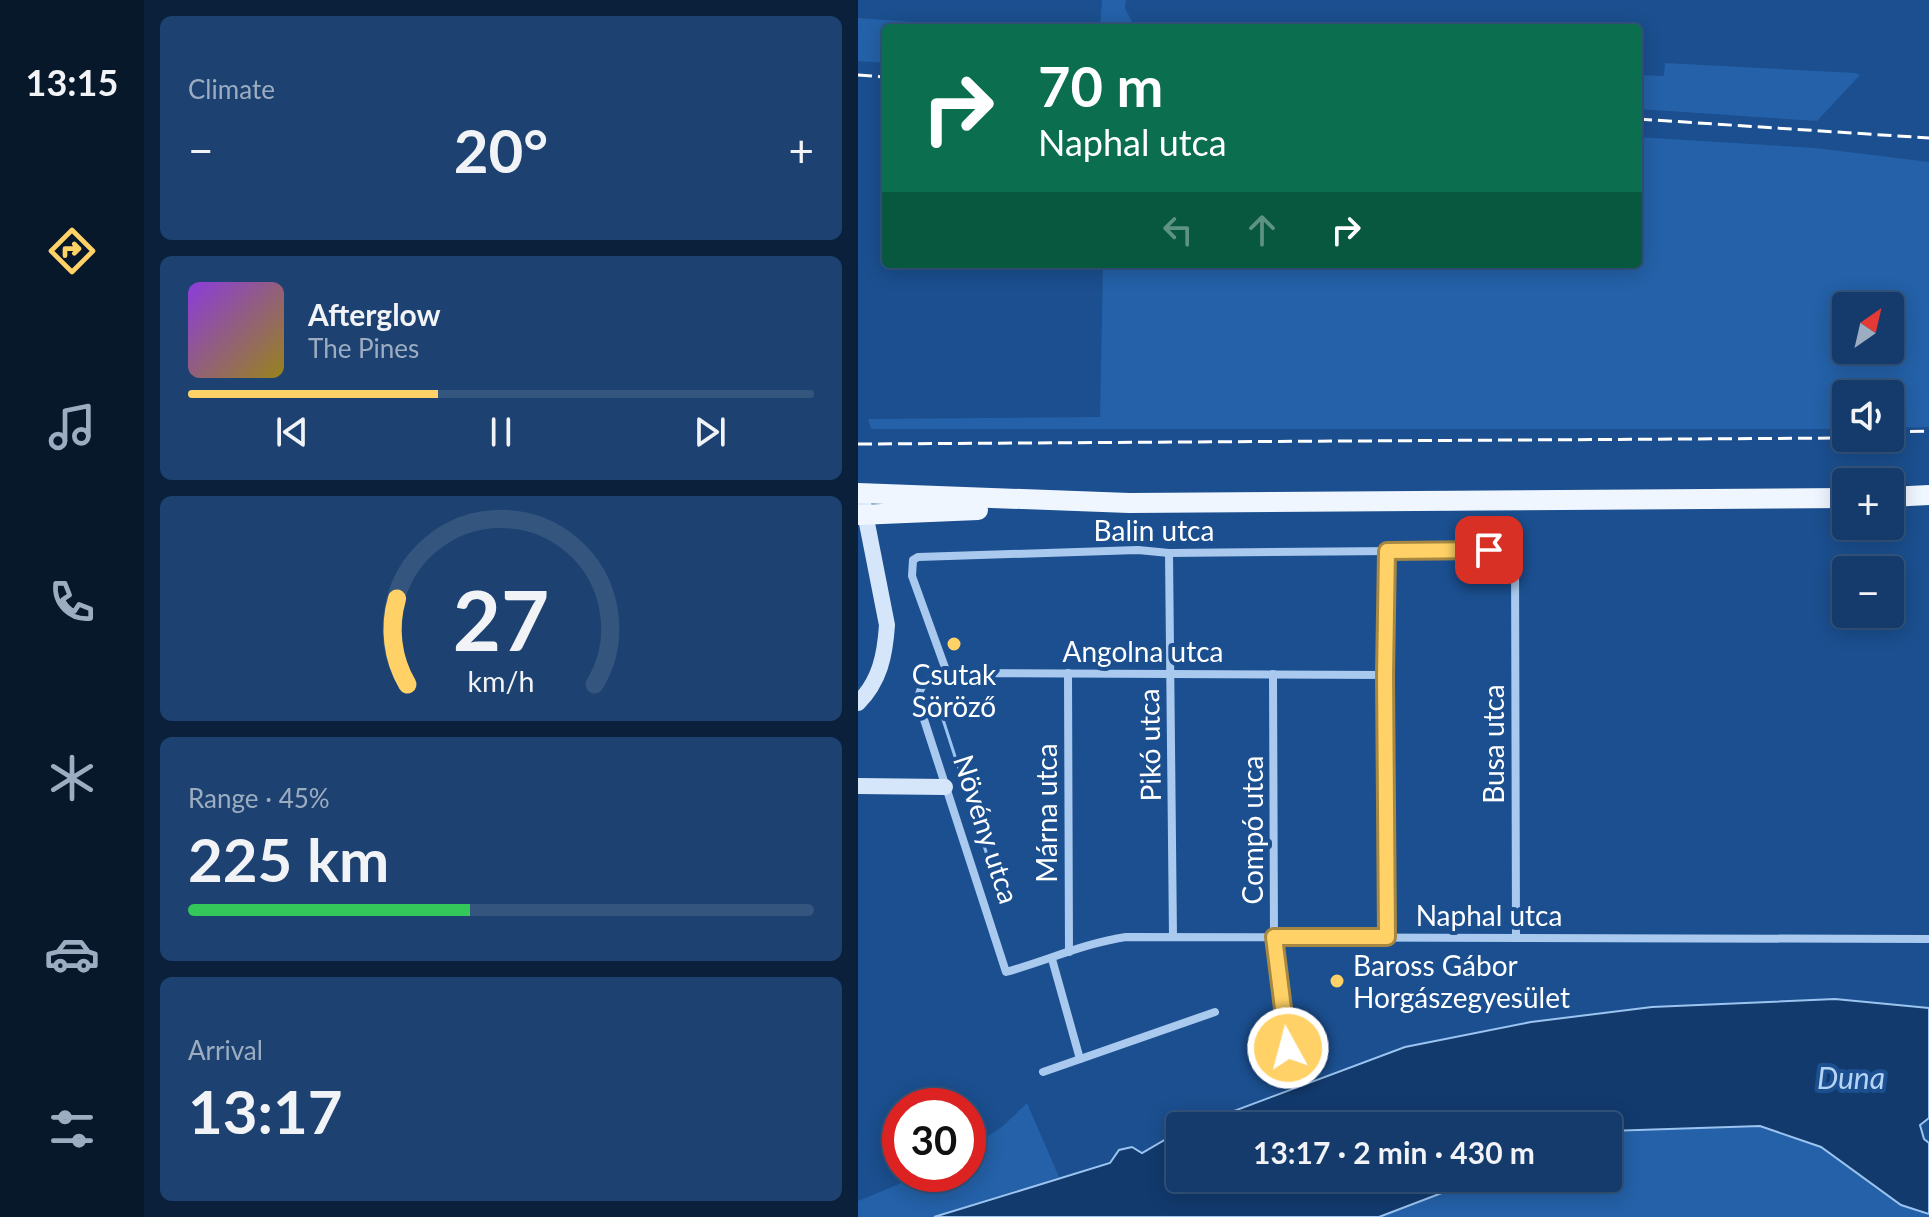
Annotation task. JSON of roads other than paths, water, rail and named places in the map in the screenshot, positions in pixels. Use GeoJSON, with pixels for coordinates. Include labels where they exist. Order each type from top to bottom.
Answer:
{"type":"FeatureCollection","features":[{"type":"Feature","properties":{"kind":"main road"},"geometry":{"type":"LineString","coordinates":[[858,703],[878,677],[887,625],[862,515],[860,493],[1129,503]]}},
{"type":"Feature","properties":{"kind":"main road"},"geometry":{"type":"LineString","coordinates":[[1904,496],[1929,495]]}},
{"type":"Feature","properties":{"kind":"main road"},"geometry":{"type":"LineString","coordinates":[[862,515],[1129,503],[1832,498]]}},
{"type":"Feature","properties":{"kind":"main road"},"geometry":{"type":"LineString","coordinates":[[858,786],[945,787]]}},
{"type":"Feature","properties":{"kind":"street","name":"Balin utca"},"geometry":{"type":"LineString","coordinates":[[947,673],[912,576],[913,560],[918,557],[937,559],[1138,550],[1169,553],[1515,550]]}},
{"type":"Feature","properties":{"kind":"street","name":"Busa utca"},"geometry":{"type":"LineString","coordinates":[[1515,550],[1516,938]]}},
{"type":"Feature","properties":{"kind":"street"},"geometry":{"type":"LineString","coordinates":[[1387,551],[1387,937]]}},
{"type":"Feature","properties":{"kind":"street","name":"Pikó utca"},"geometry":{"type":"LineString","coordinates":[[1169,553],[1173,937]]}},
{"type":"Feature","properties":{"kind":"street","name":"Angolna utca"},"geometry":{"type":"LineString","coordinates":[[947,673],[1385,675]]}},
{"type":"Feature","properties":{"kind":"street","name":"Növény utca"},"geometry":{"type":"LineString","coordinates":[[947,673],[923,684],[918,701],[1006,972]]}},
{"type":"Feature","properties":{"kind":"street","name":"Márna utca"},"geometry":{"type":"LineString","coordinates":[[1068,673],[1069,952]]}},
{"type":"Feature","properties":{"kind":"street","name":"Compó utca"},"geometry":{"type":"LineString","coordinates":[[1273,674],[1274,937],[1291,1082]]}},
{"type":"Feature","properties":{"kind":"street","name":"Naphal utca"},"geometry":{"type":"LineString","coordinates":[[1006,972],[1052,959],[1097,941],[1126,937],[1929,939]]}},
{"type":"Feature","properties":{"kind":"street"},"geometry":{"type":"LineString","coordinates":[[1052,959],[1080,1059]]}},
{"type":"Feature","properties":{"kind":"street"},"geometry":{"type":"LineString","coordinates":[[1043,1072],[1215,1012]]}},
{"type":"Feature","properties":{"kind":"water","name":"Duna"},"geometry":{"type":"Polygon","coordinates":[[[1835,999],[1929,1008],[1929,1118],[1920,1125],[1924,1139],[1929,1143],[1929,1214],[1901,1205],[1821,1147],[1760,1126],[1622,1131],[1622,1112],[1231,1112],[1405,1047],[1531,1022],[1652,1007],[1835,999]]]}},
{"type":"Feature","properties":{"kind":"water"},"geometry":{"type":"Polygon","coordinates":[[[1166,1139],[1166,1192],[1444,1192],[1379,1217],[934,1217],[1110,1163],[1119,1150],[1132,1147],[1142,1153],[1166,1139]]]}},
{"type":"Feature","properties":{"kind":"waterway"},"geometry":{"type":"LineString","coordinates":[[936,698],[1001,898]]}},
{"type":"Feature","properties":{"kind":"railway"},"geometry":{"type":"LineString","coordinates":[[858,75],[882,77]]}},
{"type":"Feature","properties":{"kind":"railway"},"geometry":{"type":"LineString","coordinates":[[1642,119],[1929,138]]}},
{"type":"Feature","properties":{"kind":"railway"},"geometry":{"type":"LineString","coordinates":[[1904,432],[1929,431]]}},
{"type":"Feature","properties":{"kind":"railway"},"geometry":{"type":"LineString","coordinates":[[858,444],[1832,438]]}},
{"type":"Feature","properties":{"kind":"place","name":"Csutak Söröző"},"geometry":{"type":"Point","coordinates":[954,644]}},
{"type":"Feature","properties":{"kind":"place","name":"Baross Gábor Horgászegyesület"},"geometry":{"type":"Point","coordinates":[1337,981]}}]}
